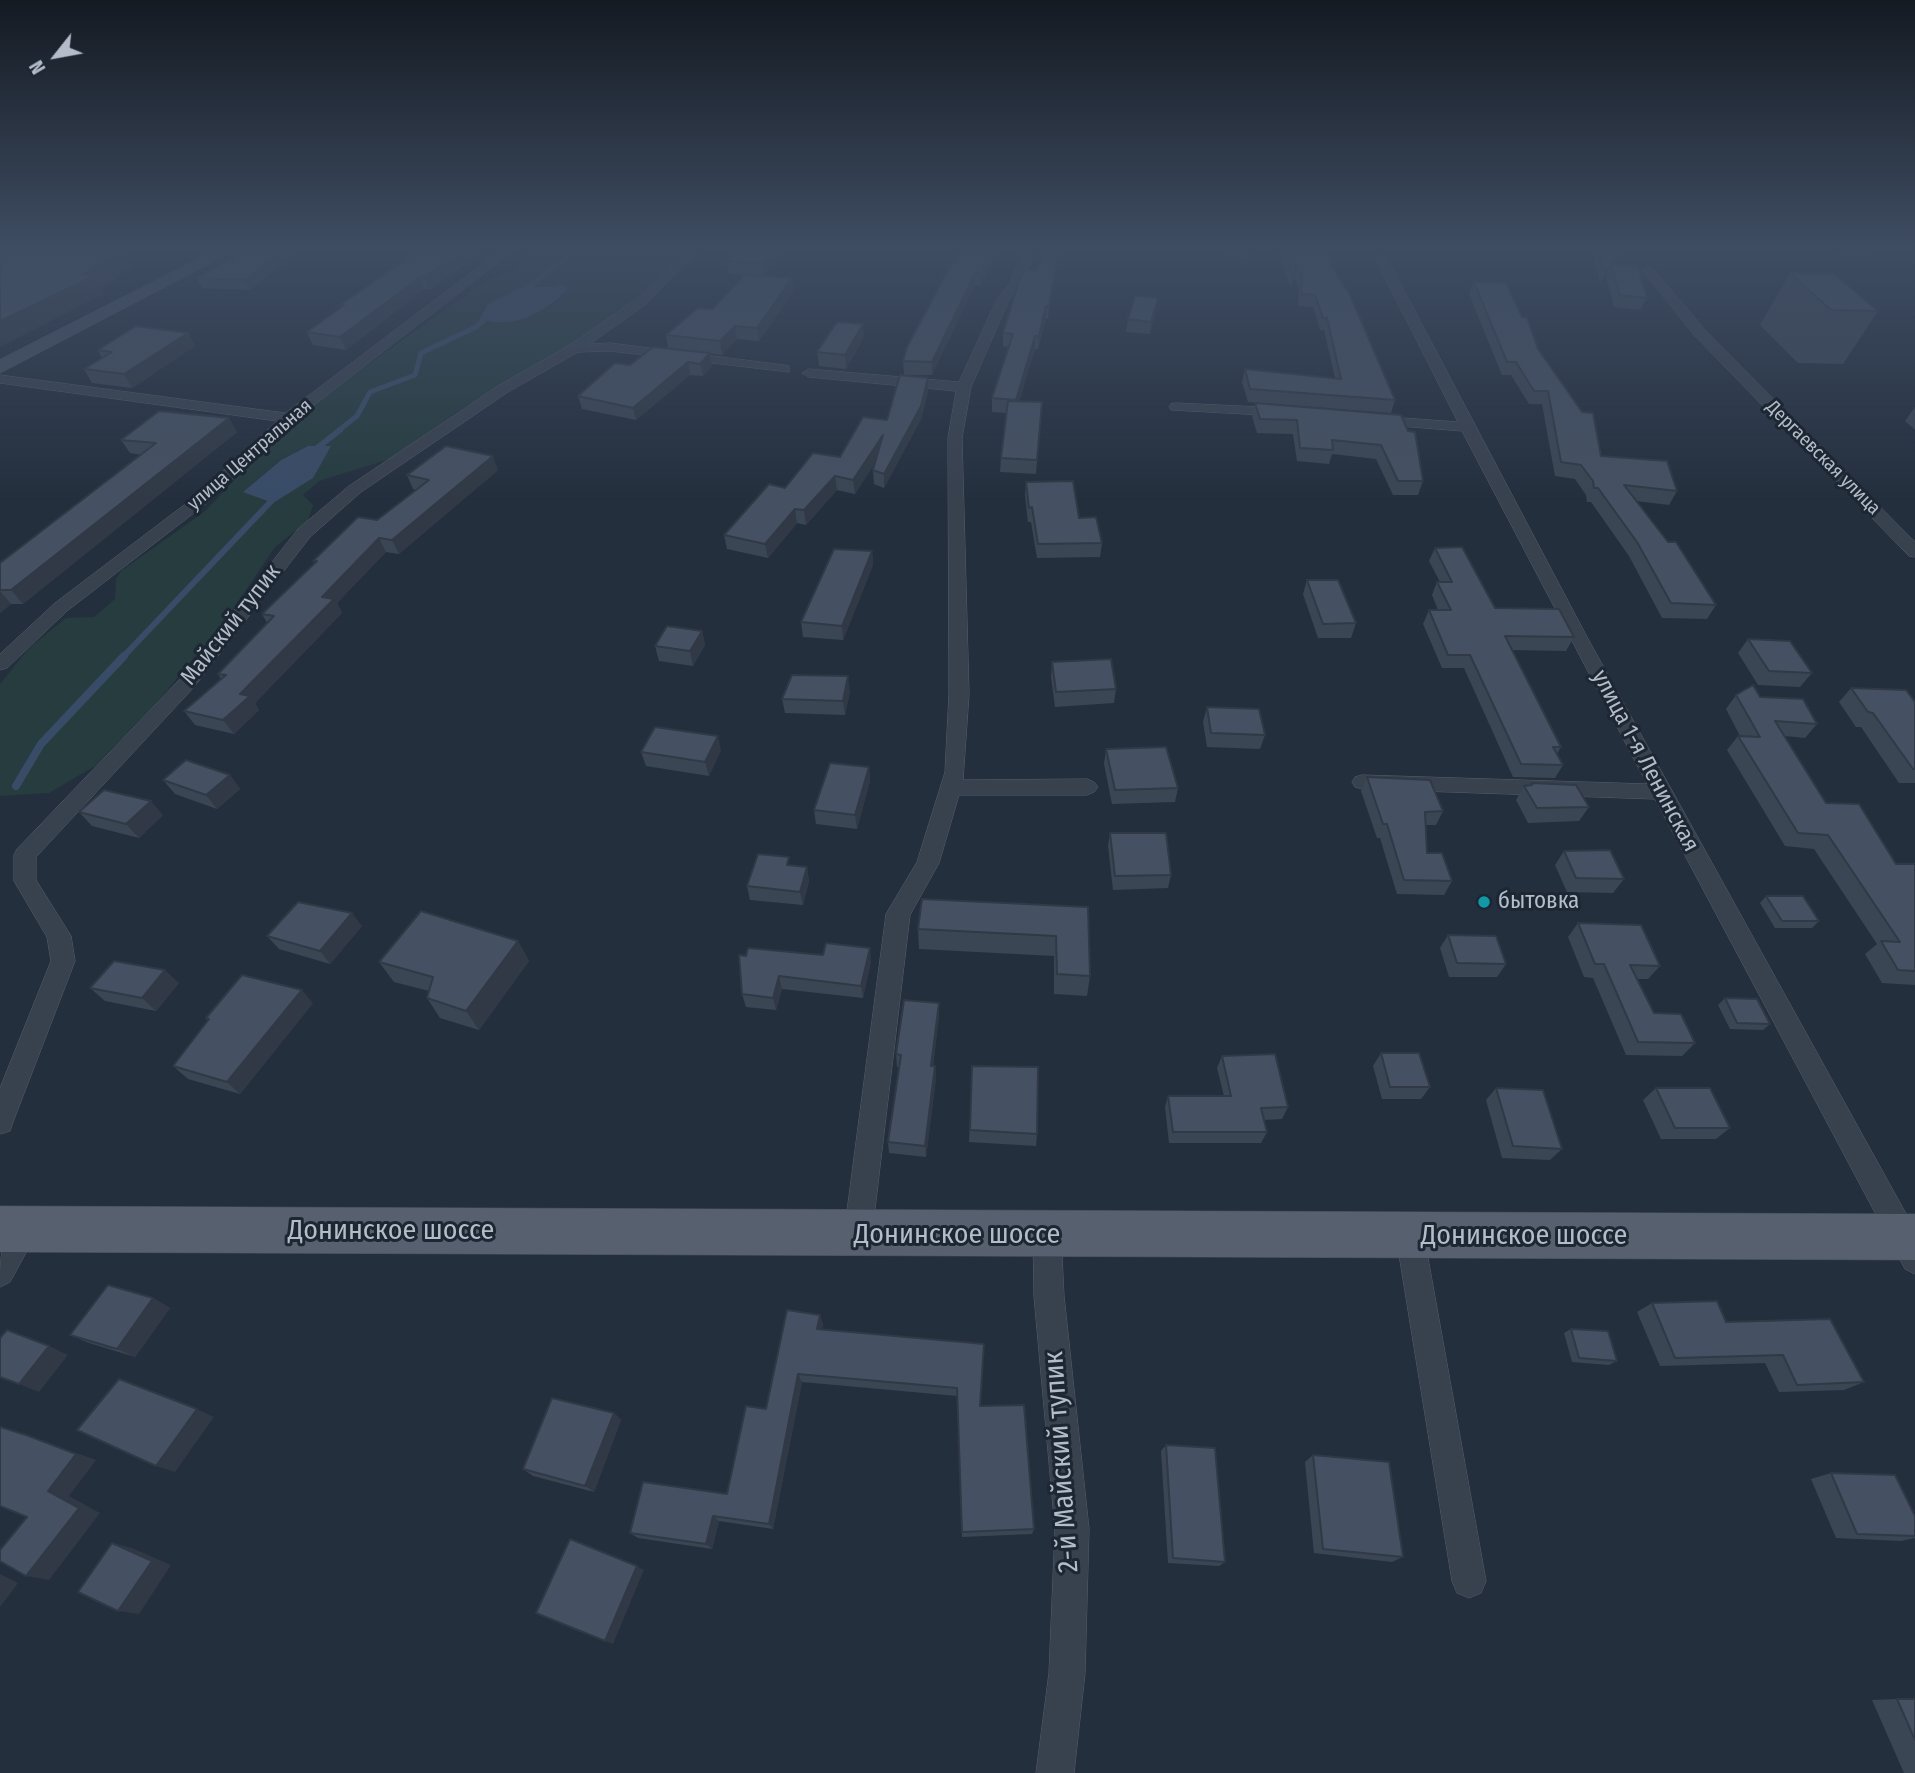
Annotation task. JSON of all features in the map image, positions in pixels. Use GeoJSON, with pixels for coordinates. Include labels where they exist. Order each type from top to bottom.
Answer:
{"type":"FeatureCollection","features":[{"type":"Feature","properties":{"kind":"main road"},"geometry":{"type":"LineString","coordinates":[[0,367],[63,335]]}},
{"type":"Feature","properties":{"kind":"main road","name":"Донинское шоссе"},"geometry":{"type":"LineString","coordinates":[[12,1229],[1410,1236],[1911,1244]]}},
{"type":"Feature","properties":{"kind":"street","name":"улица Центральная"},"geometry":{"type":"LineString","coordinates":[[0,664],[61,607],[202,499],[288,418],[397,335]]}},
{"type":"Feature","properties":{"kind":"street","name":"Майский тупик"},"geometry":{"type":"LineString","coordinates":[[0,1122],[62,961],[59,936],[26,881],[25,855],[187,683],[304,533],[355,489],[503,389],[594,335]]}},
{"type":"Feature","properties":{"kind":"street"},"geometry":{"type":"LineString","coordinates":[[858,1234],[898,914],[928,863],[955,772],[960,694],[955,438],[964,387],[987,335]]}},
{"type":"Feature","properties":{"kind":"street","name":"улица 1-я Ленинская"},"geometry":{"type":"LineString","coordinates":[[1420,335],[1661,792],[1911,1244]]}},
{"type":"Feature","properties":{"kind":"street","name":"Дергаевская улица"},"geometry":{"type":"LineString","coordinates":[[1703,335],[1915,552]]}},
{"type":"Feature","properties":{"kind":"street"},"geometry":{"type":"LineString","coordinates":[[575,348],[610,347],[784,369]]}},
{"type":"Feature","properties":{"kind":"street"},"geometry":{"type":"LineString","coordinates":[[809,373],[964,387]]}},
{"type":"Feature","properties":{"kind":"street"},"geometry":{"type":"LineString","coordinates":[[0,379],[288,418]]}},
{"type":"Feature","properties":{"kind":"street"},"geometry":{"type":"LineString","coordinates":[[1176,407],[1219,407],[1301,414]]}},
{"type":"Feature","properties":{"kind":"street"},"geometry":{"type":"LineString","coordinates":[[1356,418],[1466,427]]}},
{"type":"Feature","properties":{"kind":"street"},"geometry":{"type":"LineString","coordinates":[[1362,782],[1661,792]]}},
{"type":"Feature","properties":{"kind":"street"},"geometry":{"type":"LineString","coordinates":[[950,788],[1087,786]]}},
{"type":"Feature","properties":{"kind":"street"},"geometry":{"type":"LineString","coordinates":[[0,1272],[12,1229]]}},
{"type":"Feature","properties":{"kind":"street","name":"2-й Майский тупик"},"geometry":{"type":"LineString","coordinates":[[1047,1235],[1049,1296],[1072,1530],[1067,1673],[1055,1773]]}},
{"type":"Feature","properties":{"kind":"street"},"geometry":{"type":"LineString","coordinates":[[1410,1236],[1469,1581]]}},
{"type":"Feature","properties":{"kind":"green space"},"geometry":{"type":"Polygon","coordinates":[[[410,335],[589,335],[455,413],[393,458],[319,481],[303,495],[313,505],[308,521],[275,547],[227,618],[159,700],[95,766],[49,793],[0,796],[0,684],[28,649],[66,618],[94,617],[115,599],[116,579],[121,571],[204,512],[299,413],[410,335]],[[308,446],[280,460],[243,492],[330,446],[308,446]]]}},
{"type":"Feature","properties":{"kind":"water"},"geometry":{"type":"Polygon","coordinates":[[[308,446],[331,446],[313,478],[273,503],[243,492],[281,460],[308,446]]]}},
{"type":"Feature","properties":{"kind":"building"},"geometry":{"type":"Polygon","coordinates":[[[122,335],[185,335],[124,374],[84,369],[112,352],[98,350],[122,335]]]}},
{"type":"Feature","properties":{"kind":"building"},"geometry":{"type":"Polygon","coordinates":[[[666,335],[726,335],[720,341],[666,335]]]}},
{"type":"Feature","properties":{"kind":"building"},"geometry":{"type":"Polygon","coordinates":[[[829,335],[857,335],[845,355],[817,352],[829,335]]]}},
{"type":"Feature","properties":{"kind":"building"},"geometry":{"type":"Polygon","coordinates":[[[914,335],[945,335],[932,362],[903,361],[914,335]]]}},
{"type":"Feature","properties":{"kind":"building"},"geometry":{"type":"Polygon","coordinates":[[[1013,335],[1039,335],[1035,336],[1016,400],[992,398],[1013,335]]]}},
{"type":"Feature","properties":{"kind":"building"},"geometry":{"type":"Polygon","coordinates":[[[1331,335],[1367,335],[1395,400],[1250,389],[1245,369],[1341,379],[1331,335]]]}},
{"type":"Feature","properties":{"kind":"building"},"geometry":{"type":"Polygon","coordinates":[[[1496,335],[1533,335],[1538,349],[1582,412],[1593,413],[1601,456],[1667,461],[1677,491],[1624,485],[1668,542],[1676,542],[1716,605],[1671,603],[1637,542],[1598,488],[1594,488],[1593,481],[1581,465],[1561,462],[1548,391],[1534,391],[1516,362],[1507,362],[1496,335]]]}},
{"type":"Feature","properties":{"kind":"building"},"geometry":{"type":"Polygon","coordinates":[[[653,347],[710,353],[700,364],[688,362],[633,408],[578,396],[615,363],[630,365],[653,347]]]}},
{"type":"Feature","properties":{"kind":"building"},"geometry":{"type":"Polygon","coordinates":[[[900,375],[928,378],[921,406],[884,474],[873,470],[883,435],[853,480],[835,476],[804,510],[795,509],[765,544],[724,535],[769,484],[785,488],[813,453],[840,457],[863,417],[887,420],[900,375]]]}},
{"type":"Feature","properties":{"kind":"building"},"geometry":{"type":"Polygon","coordinates":[[[1008,401],[1042,402],[1037,460],[1001,458],[1008,401]]]}},
{"type":"Feature","properties":{"kind":"building"},"geometry":{"type":"Polygon","coordinates":[[[1255,403],[1401,415],[1408,431],[1415,432],[1423,481],[1398,481],[1381,445],[1332,440],[1333,450],[1300,448],[1297,420],[1260,419],[1255,403]]]}},
{"type":"Feature","properties":{"kind":"building"},"geometry":{"type":"Polygon","coordinates":[[[159,411],[229,418],[11,590],[0,590],[0,563],[156,443],[121,440],[159,411]]]}},
{"type":"Feature","properties":{"kind":"building"},"geometry":{"type":"Polygon","coordinates":[[[446,446],[493,456],[392,540],[379,538],[322,597],[334,599],[240,694],[250,696],[223,720],[184,711],[226,675],[218,674],[274,616],[262,614],[317,561],[313,561],[358,517],[377,520],[429,480],[407,475],[446,446]]]}},
{"type":"Feature","properties":{"kind":"building"},"geometry":{"type":"Polygon","coordinates":[[[1073,481],[1079,518],[1096,517],[1102,543],[1038,544],[1026,482],[1073,481]]]}},
{"type":"Feature","properties":{"kind":"building"},"geometry":{"type":"Polygon","coordinates":[[[1462,547],[1495,608],[1559,609],[1574,637],[1505,636],[1561,747],[1553,747],[1563,765],[1521,764],[1470,655],[1448,655],[1429,610],[1451,610],[1437,582],[1452,582],[1435,548],[1462,547]]]}},
{"type":"Feature","properties":{"kind":"building"},"geometry":{"type":"Polygon","coordinates":[[[834,549],[872,551],[842,626],[801,622],[834,549]]]}},
{"type":"Feature","properties":{"kind":"building"},"geometry":{"type":"Polygon","coordinates":[[[1307,580],[1338,580],[1356,623],[1323,624],[1307,580]]]}},
{"type":"Feature","properties":{"kind":"building"},"geometry":{"type":"Polygon","coordinates":[[[667,626],[702,631],[690,651],[655,646],[667,626]]]}},
{"type":"Feature","properties":{"kind":"building"},"geometry":{"type":"Polygon","coordinates":[[[1748,639],[1790,641],[1812,673],[1769,671],[1748,639]]]}},
{"type":"Feature","properties":{"kind":"building"},"geometry":{"type":"Polygon","coordinates":[[[1111,659],[1116,689],[1056,692],[1052,662],[1111,659]]]}},
{"type":"Feature","properties":{"kind":"building"},"geometry":{"type":"Polygon","coordinates":[[[792,675],[848,676],[843,701],[782,699],[792,675]]]}},
{"type":"Feature","properties":{"kind":"building"},"geometry":{"type":"Polygon","coordinates":[[[1753,685],[1760,697],[1803,699],[1817,724],[1775,721],[1826,803],[1859,804],[1896,864],[1915,864],[1915,971],[1898,970],[1881,941],[1900,942],[1828,835],[1798,833],[1738,736],[1760,737],[1736,695],[1753,685]]]}},
{"type":"Feature","properties":{"kind":"building"},"geometry":{"type":"Polygon","coordinates":[[[1851,688],[1906,690],[1915,702],[1915,769],[1873,713],[1868,712],[1851,688]]]}},
{"type":"Feature","properties":{"kind":"building"},"geometry":{"type":"Polygon","coordinates":[[[1207,707],[1259,709],[1265,735],[1211,733],[1207,707]]]}},
{"type":"Feature","properties":{"kind":"building"},"geometry":{"type":"Polygon","coordinates":[[[655,727],[718,736],[705,762],[641,752],[655,727]]]}},
{"type":"Feature","properties":{"kind":"building"},"geometry":{"type":"Polygon","coordinates":[[[1166,747],[1178,788],[1115,790],[1106,749],[1166,747]]]}},
{"type":"Feature","properties":{"kind":"building"},"geometry":{"type":"Polygon","coordinates":[[[186,760],[230,775],[206,795],[163,780],[186,760]]]}},
{"type":"Feature","properties":{"kind":"building"},"geometry":{"type":"Polygon","coordinates":[[[830,763],[869,767],[855,815],[814,810],[830,763]]]}},
{"type":"Feature","properties":{"kind":"building"},"geometry":{"type":"Polygon","coordinates":[[[1367,777],[1430,780],[1443,811],[1425,812],[1427,853],[1442,853],[1452,881],[1404,880],[1387,824],[1383,824],[1367,777]]]}},
{"type":"Feature","properties":{"kind":"building"},"geometry":{"type":"Polygon","coordinates":[[[1531,783],[1576,785],[1589,807],[1537,808],[1524,786],[1532,785],[1531,783]]]}},
{"type":"Feature","properties":{"kind":"building"},"geometry":{"type":"Polygon","coordinates":[[[104,790],[151,801],[126,824],[79,812],[104,790]]]}},
{"type":"Feature","properties":{"kind":"building"},"geometry":{"type":"Polygon","coordinates":[[[1110,833],[1166,833],[1171,875],[1115,876],[1110,833]]]}},
{"type":"Feature","properties":{"kind":"building"},"geometry":{"type":"Polygon","coordinates":[[[1610,850],[1624,879],[1576,878],[1564,851],[1610,850]]]}},
{"type":"Feature","properties":{"kind":"building"},"geometry":{"type":"Polygon","coordinates":[[[758,854],[789,857],[787,865],[807,867],[800,892],[747,886],[758,854]]]}},
{"type":"Feature","properties":{"kind":"building"},"geometry":{"type":"Polygon","coordinates":[[[1766,896],[1803,896],[1819,921],[1782,921],[1766,896]]]}},
{"type":"Feature","properties":{"kind":"building"},"geometry":{"type":"Polygon","coordinates":[[[922,899],[1088,907],[1090,976],[1057,974],[1056,936],[918,929],[922,899]]]}},
{"type":"Feature","properties":{"kind":"building"},"geometry":{"type":"Polygon","coordinates":[[[298,902],[352,913],[320,951],[267,936],[298,902]]]}},
{"type":"Feature","properties":{"kind":"building"},"geometry":{"type":"Polygon","coordinates":[[[421,911],[518,941],[466,1011],[427,998],[433,977],[379,962],[421,911]]]}},
{"type":"Feature","properties":{"kind":"building"},"geometry":{"type":"Polygon","coordinates":[[[1578,923],[1641,925],[1660,966],[1630,965],[1654,1013],[1681,1014],[1695,1043],[1638,1042],[1604,964],[1595,964],[1578,923]]]}},
{"type":"Feature","properties":{"kind":"building"},"geometry":{"type":"Polygon","coordinates":[[[1448,935],[1496,936],[1506,964],[1457,963],[1448,935]]]}},
{"type":"Feature","properties":{"kind":"building"},"geometry":{"type":"Polygon","coordinates":[[[826,943],[870,948],[861,986],[779,976],[773,998],[742,994],[739,955],[746,956],[748,948],[823,955],[826,943]]]}},
{"type":"Feature","properties":{"kind":"building"},"geometry":{"type":"Polygon","coordinates":[[[114,961],[165,970],[142,998],[90,988],[114,961]]]}},
{"type":"Feature","properties":{"kind":"building"},"geometry":{"type":"Polygon","coordinates":[[[242,975],[302,990],[227,1082],[173,1066],[209,1019],[206,1018],[242,975]]]}},
{"type":"Feature","properties":{"kind":"building"},"geometry":{"type":"Polygon","coordinates":[[[1725,998],[1757,999],[1770,1024],[1737,1023],[1725,998]]]}},
{"type":"Feature","properties":{"kind":"building"},"geometry":{"type":"Polygon","coordinates":[[[904,1000],[939,1003],[931,1066],[935,1066],[925,1146],[888,1142],[901,1055],[896,1054],[904,1000]]]}},
{"type":"Feature","properties":{"kind":"building"},"geometry":{"type":"Polygon","coordinates":[[[1381,1053],[1419,1053],[1430,1087],[1390,1087],[1381,1053]]]}},
{"type":"Feature","properties":{"kind":"building"},"geometry":{"type":"Polygon","coordinates":[[[1275,1054],[1288,1107],[1261,1108],[1267,1132],[1173,1132],[1168,1096],[1231,1096],[1222,1056],[1275,1054]]]}},
{"type":"Feature","properties":{"kind":"building"},"geometry":{"type":"Polygon","coordinates":[[[972,1066],[1038,1067],[1037,1134],[970,1130],[972,1066]]]}},
{"type":"Feature","properties":{"kind":"building"},"geometry":{"type":"Polygon","coordinates":[[[1496,1088],[1543,1090],[1562,1149],[1513,1146],[1496,1088]]]}},
{"type":"Feature","properties":{"kind":"building"},"geometry":{"type":"Polygon","coordinates":[[[1656,1088],[1710,1088],[1730,1128],[1675,1128],[1656,1088]]]}},
{"type":"Feature","properties":{"kind":"building"},"geometry":{"type":"Polygon","coordinates":[[[108,1285],[153,1298],[117,1349],[70,1335],[108,1285]]]}},
{"type":"Feature","properties":{"kind":"building"},"geometry":{"type":"Polygon","coordinates":[[[1717,1301],[1726,1322],[1830,1319],[1864,1382],[1797,1385],[1783,1355],[1675,1358],[1652,1303],[1717,1301]]]}},
{"type":"Feature","properties":{"kind":"building"},"geometry":{"type":"Polygon","coordinates":[[[787,1310],[820,1315],[817,1329],[984,1344],[980,1406],[1024,1405],[1034,1529],[962,1532],[957,1388],[798,1374],[769,1524],[713,1516],[706,1544],[630,1533],[643,1482],[727,1494],[746,1406],[766,1409],[787,1310]]]}},
{"type":"Feature","properties":{"kind":"building"},"geometry":{"type":"Polygon","coordinates":[[[1571,1329],[1608,1331],[1617,1361],[1579,1358],[1571,1329]]]}},
{"type":"Feature","properties":{"kind":"building"},"geometry":{"type":"Polygon","coordinates":[[[7,1330],[49,1346],[19,1384],[0,1377],[0,1338],[7,1330]]]}},
{"type":"Feature","properties":{"kind":"building"},"geometry":{"type":"Polygon","coordinates":[[[119,1379],[197,1409],[156,1466],[77,1430],[119,1379]]]}},
{"type":"Feature","properties":{"kind":"building"},"geometry":{"type":"Polygon","coordinates":[[[552,1398],[614,1413],[585,1486],[523,1469],[552,1398]]]}},
{"type":"Feature","properties":{"kind":"building"},"geometry":{"type":"Polygon","coordinates":[[[0,1427],[76,1454],[48,1491],[79,1508],[26,1576],[0,1561],[0,1550],[27,1517],[0,1506],[0,1427]]]}},
{"type":"Feature","properties":{"kind":"building"},"geometry":{"type":"Polygon","coordinates":[[[1166,1445],[1215,1448],[1225,1562],[1173,1558],[1166,1445]]]}},
{"type":"Feature","properties":{"kind":"building"},"geometry":{"type":"Polygon","coordinates":[[[1313,1455],[1389,1462],[1403,1557],[1323,1549],[1313,1455]]]}},
{"type":"Feature","properties":{"kind":"building"},"geometry":{"type":"Polygon","coordinates":[[[1831,1473],[1895,1475],[1915,1516],[1915,1536],[1857,1534],[1831,1473]]]}},
{"type":"Feature","properties":{"kind":"building"},"geometry":{"type":"Polygon","coordinates":[[[570,1539],[637,1566],[605,1641],[536,1613],[570,1539]]]}},
{"type":"Feature","properties":{"kind":"building"},"geometry":{"type":"Polygon","coordinates":[[[112,1543],[152,1561],[118,1611],[78,1592],[112,1543]]]}},
{"type":"Feature","properties":{"kind":"building"},"geometry":{"type":"Polygon","coordinates":[[[1897,1699],[1915,1699],[1915,1740],[1897,1699]]]}},
{"type":"Feature","properties":{"kind":"waterway"},"geometry":{"type":"LineString","coordinates":[[338,431],[357,416],[370,392],[415,375],[421,353],[460,335]]}},
{"type":"Feature","properties":{"kind":"waterway"},"geometry":{"type":"LineString","coordinates":[[312,452],[340,430]]}},
{"type":"Feature","properties":{"kind":"waterway"},"geometry":{"type":"LineString","coordinates":[[122,658],[279,493]]}},
{"type":"Feature","properties":{"kind":"waterway"},"geometry":{"type":"LineString","coordinates":[[16,786],[41,744],[124,656]]}},
{"type":"Feature","properties":{"kind":"place","name":"бытовка"},"geometry":{"type":"Point","coordinates":[1484,902]}}]}
